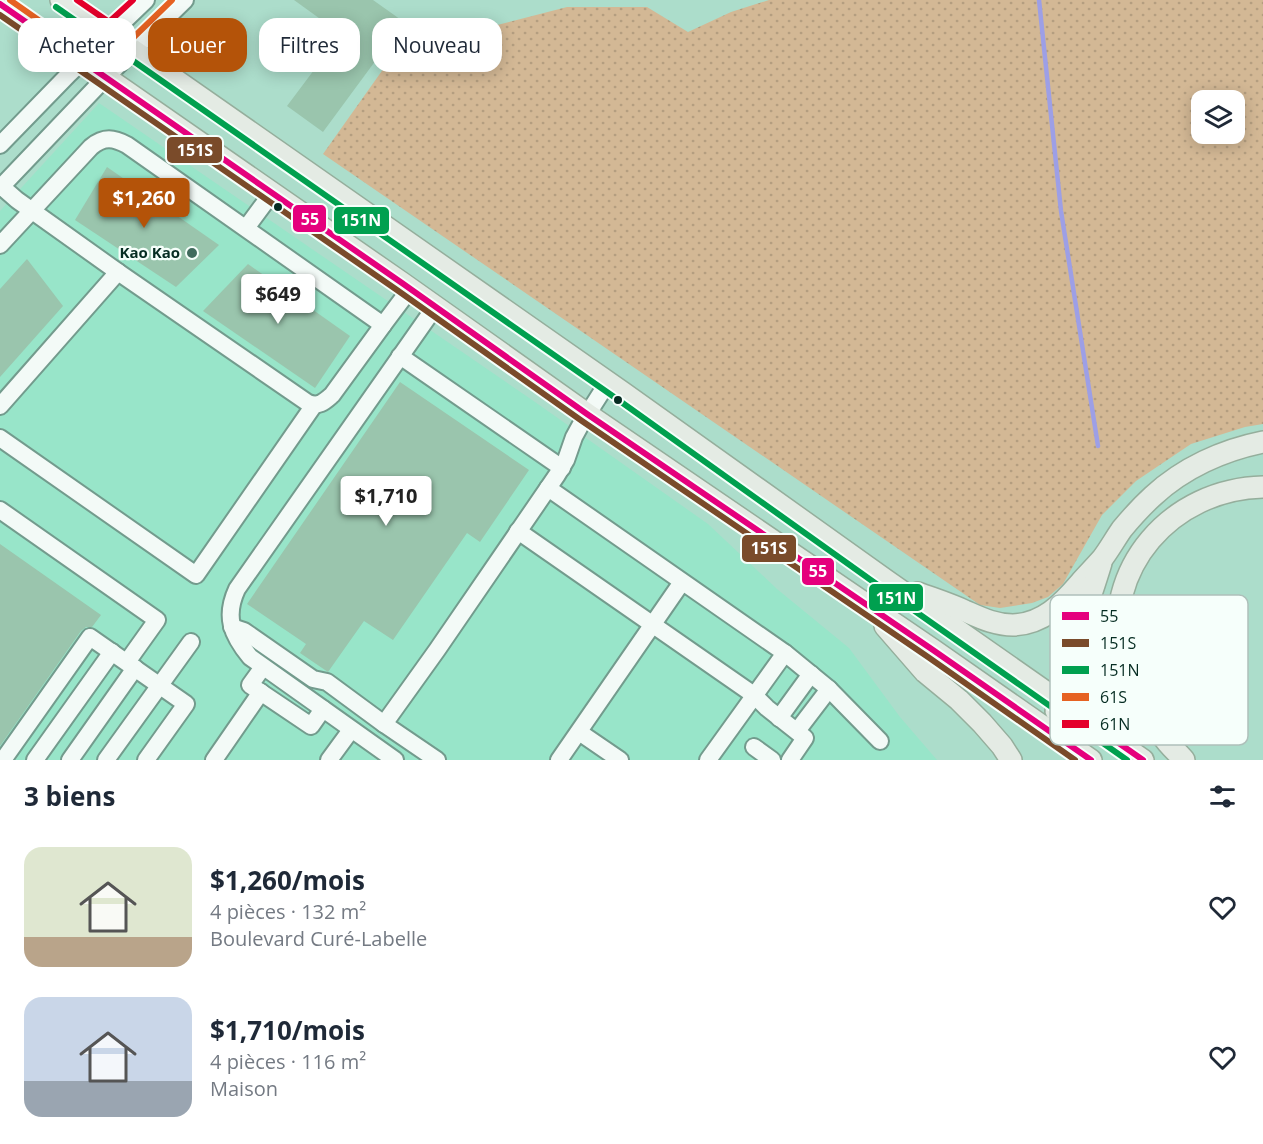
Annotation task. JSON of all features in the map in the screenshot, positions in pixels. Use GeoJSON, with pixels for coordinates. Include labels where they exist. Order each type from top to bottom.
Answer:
{"type":"FeatureCollection","features":[{"type":"Feature","properties":{"kind":"main road"},"geometry":{"type":"LineString","coordinates":[[61,0],[87,18]]}},
{"type":"Feature","properties":{"kind":"main road"},"geometry":{"type":"LineString","coordinates":[[0,4],[20,18]]}},
{"type":"Feature","properties":{"kind":"main road"},"geometry":{"type":"LineString","coordinates":[[136,52],[608,382],[1050,695]]}},
{"type":"Feature","properties":{"kind":"main road"},"geometry":{"type":"LineString","coordinates":[[96,72],[411,289],[587,414],[1050,731]]}},
{"type":"Feature","properties":{"kind":"main road"},"geometry":{"type":"LineString","coordinates":[[1071,595],[1103,558],[1124,528],[1164,487],[1208,460],[1237,448],[1263,442]]}},
{"type":"Feature","properties":{"kind":"main road"},"geometry":{"type":"LineString","coordinates":[[1122,595],[1134,563],[1162,527],[1179,513],[1199,501],[1219,494],[1263,487]]}},
{"type":"Feature","properties":{"kind":"main road"},"geometry":{"type":"LineString","coordinates":[[1092,595],[1103,558]]}},
{"type":"Feature","properties":{"kind":"main road"},"geometry":{"type":"LineString","coordinates":[[887,581],[988,621],[1015,625],[1033,621],[1050,612]]}},
{"type":"Feature","properties":{"kind":"main road"},"geometry":{"type":"LineString","coordinates":[[867,605],[925,672],[959,700],[982,723],[1011,760]]}},
{"type":"Feature","properties":{"kind":"main road"},"geometry":{"type":"LineString","coordinates":[[1070,745],[1091,760]]}},
{"type":"Feature","properties":{"kind":"main road"},"geometry":{"type":"LineString","coordinates":[[1121,745],[1143,760]]}},
{"type":"Feature","properties":{"kind":"main road"},"geometry":{"type":"LineString","coordinates":[[1171,745],[1184,760]]}},
{"type":"Feature","properties":{"kind":"street"},"geometry":{"type":"LineString","coordinates":[[127,18],[146,0]]}},
{"type":"Feature","properties":{"kind":"street"},"geometry":{"type":"LineString","coordinates":[[136,47],[185,0]]}},
{"type":"Feature","properties":{"kind":"street"},"geometry":{"type":"LineString","coordinates":[[0,145],[72,72]]}},
{"type":"Feature","properties":{"kind":"street"},"geometry":{"type":"LineString","coordinates":[[111,72],[1,187],[118,272],[314,405],[321,404],[332,395],[411,289]]}},
{"type":"Feature","properties":{"kind":"street"},"geometry":{"type":"LineString","coordinates":[[0,245],[97,142],[108,138],[127,145],[384,325]]}},
{"type":"Feature","properties":{"kind":"street"},"geometry":{"type":"LineString","coordinates":[[246,228],[272,193]]}},
{"type":"Feature","properties":{"kind":"street"},"geometry":{"type":"LineString","coordinates":[[0,406],[118,272]]}},
{"type":"Feature","properties":{"kind":"street"},"geometry":{"type":"LineString","coordinates":[[384,757],[351,729],[250,657],[232,627],[230,611],[232,598],[237,589],[435,307]]}},
{"type":"Feature","properties":{"kind":"street"},"geometry":{"type":"LineString","coordinates":[[400,356],[561,468]]}},
{"type":"Feature","properties":{"kind":"street"},"geometry":{"type":"LineString","coordinates":[[384,724],[548,488],[571,450],[574,437],[587,414],[608,382]]}},
{"type":"Feature","properties":{"kind":"street"},"geometry":{"type":"LineString","coordinates":[[0,438],[196,575],[314,405]]}},
{"type":"Feature","properties":{"kind":"street"},"geometry":{"type":"LineString","coordinates":[[548,488],[785,653],[829,689],[880,741]]}},
{"type":"Feature","properties":{"kind":"street"},"geometry":{"type":"LineString","coordinates":[[0,510],[157,620],[70,760]]}},
{"type":"Feature","properties":{"kind":"street"},"geometry":{"type":"LineString","coordinates":[[518,531],[754,695],[806,738],[790,760]]}},
{"type":"Feature","properties":{"kind":"street"},"geometry":{"type":"LineString","coordinates":[[559,760],[682,582]]}},
{"type":"Feature","properties":{"kind":"street"},"geometry":{"type":"LineString","coordinates":[[232,627],[244,631],[313,679],[327,682],[437,760]]}},
{"type":"Feature","properties":{"kind":"street"},"geometry":{"type":"LineString","coordinates":[[3,760],[90,637],[186,704],[146,760]]}},
{"type":"Feature","properties":{"kind":"street"},"geometry":{"type":"LineString","coordinates":[[105,760],[191,642]]}},
{"type":"Feature","properties":{"kind":"street"},"geometry":{"type":"LineString","coordinates":[[35,760],[112,652]]}},
{"type":"Feature","properties":{"kind":"street"},"geometry":{"type":"LineString","coordinates":[[708,760],[785,653]]}},
{"type":"Feature","properties":{"kind":"street"},"geometry":{"type":"LineString","coordinates":[[263,667],[250,685],[311,726],[323,709]]}},
{"type":"Feature","properties":{"kind":"street"},"geometry":{"type":"LineString","coordinates":[[779,718],[810,674]]}},
{"type":"Feature","properties":{"kind":"street"},"geometry":{"type":"LineString","coordinates":[[797,731],[829,689]]}},
{"type":"Feature","properties":{"kind":"street"},"geometry":{"type":"LineString","coordinates":[[214,760],[261,692]]}},
{"type":"Feature","properties":{"kind":"street"},"geometry":{"type":"LineString","coordinates":[[329,760],[351,729]]}},
{"type":"Feature","properties":{"kind":"street"},"geometry":{"type":"LineString","coordinates":[[579,732],[620,760]]}},
{"type":"Feature","properties":{"kind":"street"},"geometry":{"type":"LineString","coordinates":[[754,747],[772,760]]}},
{"type":"Feature","properties":{"kind":"shaded area"},"geometry":{"type":"Polygon","coordinates":[[[769,0],[1263,0],[1263,424],[1245,427],[1191,444],[1136,481],[1102,515],[1063,584],[1048,597],[1032,603],[1000,608],[980,605],[323,154],[381,72],[502,72],[502,24],[567,7],[647,7],[688,32],[731,12],[769,0]]]}},
{"type":"Feature","properties":{"kind":"shaded area"},"geometry":{"type":"Polygon","coordinates":[[[99,103],[535,402],[708,524],[777,589],[849,648],[900,717],[937,760],[0,760],[0,211],[99,103]]]}},
{"type":"Feature","properties":{"kind":"building"},"geometry":{"type":"Polygon","coordinates":[[[294,0],[373,0],[398,18],[372,18],[372,65],[323,132],[287,106],[312,72],[360,72],[360,18],[319,18],[294,0]]]}},
{"type":"Feature","properties":{"kind":"building"},"geometry":{"type":"Polygon","coordinates":[[[107,167],[219,245],[176,287],[75,220],[107,167]]]}},
{"type":"Feature","properties":{"kind":"building"},"geometry":{"type":"Polygon","coordinates":[[[27,259],[63,306],[0,377],[0,289],[27,259]]]}},
{"type":"Feature","properties":{"kind":"building"},"geometry":{"type":"Polygon","coordinates":[[[248,264],[350,336],[315,388],[203,311],[248,264]]]}},
{"type":"Feature","properties":{"kind":"building"},"geometry":{"type":"Polygon","coordinates":[[[400,382],[529,470],[480,542],[467,533],[393,640],[364,621],[328,672],[300,653],[306,644],[247,604],[400,382]]]}},
{"type":"Feature","properties":{"kind":"building"},"geometry":{"type":"Polygon","coordinates":[[[0,544],[101,615],[92,627],[86,627],[81,631],[0,746],[0,544]]]}},
{"type":"Feature","properties":{"kind":"waterway"},"geometry":{"type":"LineString","coordinates":[[1039,0],[1061,211],[1098,446]]}},
{"type":"Feature","properties":{"kind":"transit line","name":"61S"},"geometry":{"type":"LineString","coordinates":[[10,0],[104,66],[172,0]]}},
{"type":"Feature","properties":{"kind":"transit line","name":"61N"},"geometry":{"type":"LineString","coordinates":[[77,0],[109,22],[133,0]]}},
{"type":"Feature","properties":{"kind":"transit line","name":"55"},"geometry":{"type":"LineString","coordinates":[[0,4],[587,414],[1050,731]]}},
{"type":"Feature","properties":{"kind":"transit line","name":"151N"},"geometry":{"type":"LineString","coordinates":[[56,7],[617,399],[1050,706]]}},
{"type":"Feature","properties":{"kind":"transit line","name":"151S"},"geometry":{"type":"LineString","coordinates":[[0,15],[582,421],[1050,742]]}},
{"type":"Feature","properties":{"kind":"transit line","name":"151S"},"geometry":{"type":"LineString","coordinates":[[1054,745],[1075,760]]}},
{"type":"Feature","properties":{"kind":"transit line","name":"55"},"geometry":{"type":"LineString","coordinates":[[1069,745],[1091,760]]}},
{"type":"Feature","properties":{"kind":"transit line","name":"151N"},"geometry":{"type":"LineString","coordinates":[[1106,745],[1127,760]]}},
{"type":"Feature","properties":{"kind":"transit line","name":"55"},"geometry":{"type":"LineString","coordinates":[[1121,745],[1143,760]]}},
{"type":"Feature","properties":{"kind":"place","name":"Kao Kao"},"geometry":{"type":"Point","coordinates":[192,253]}}]}
